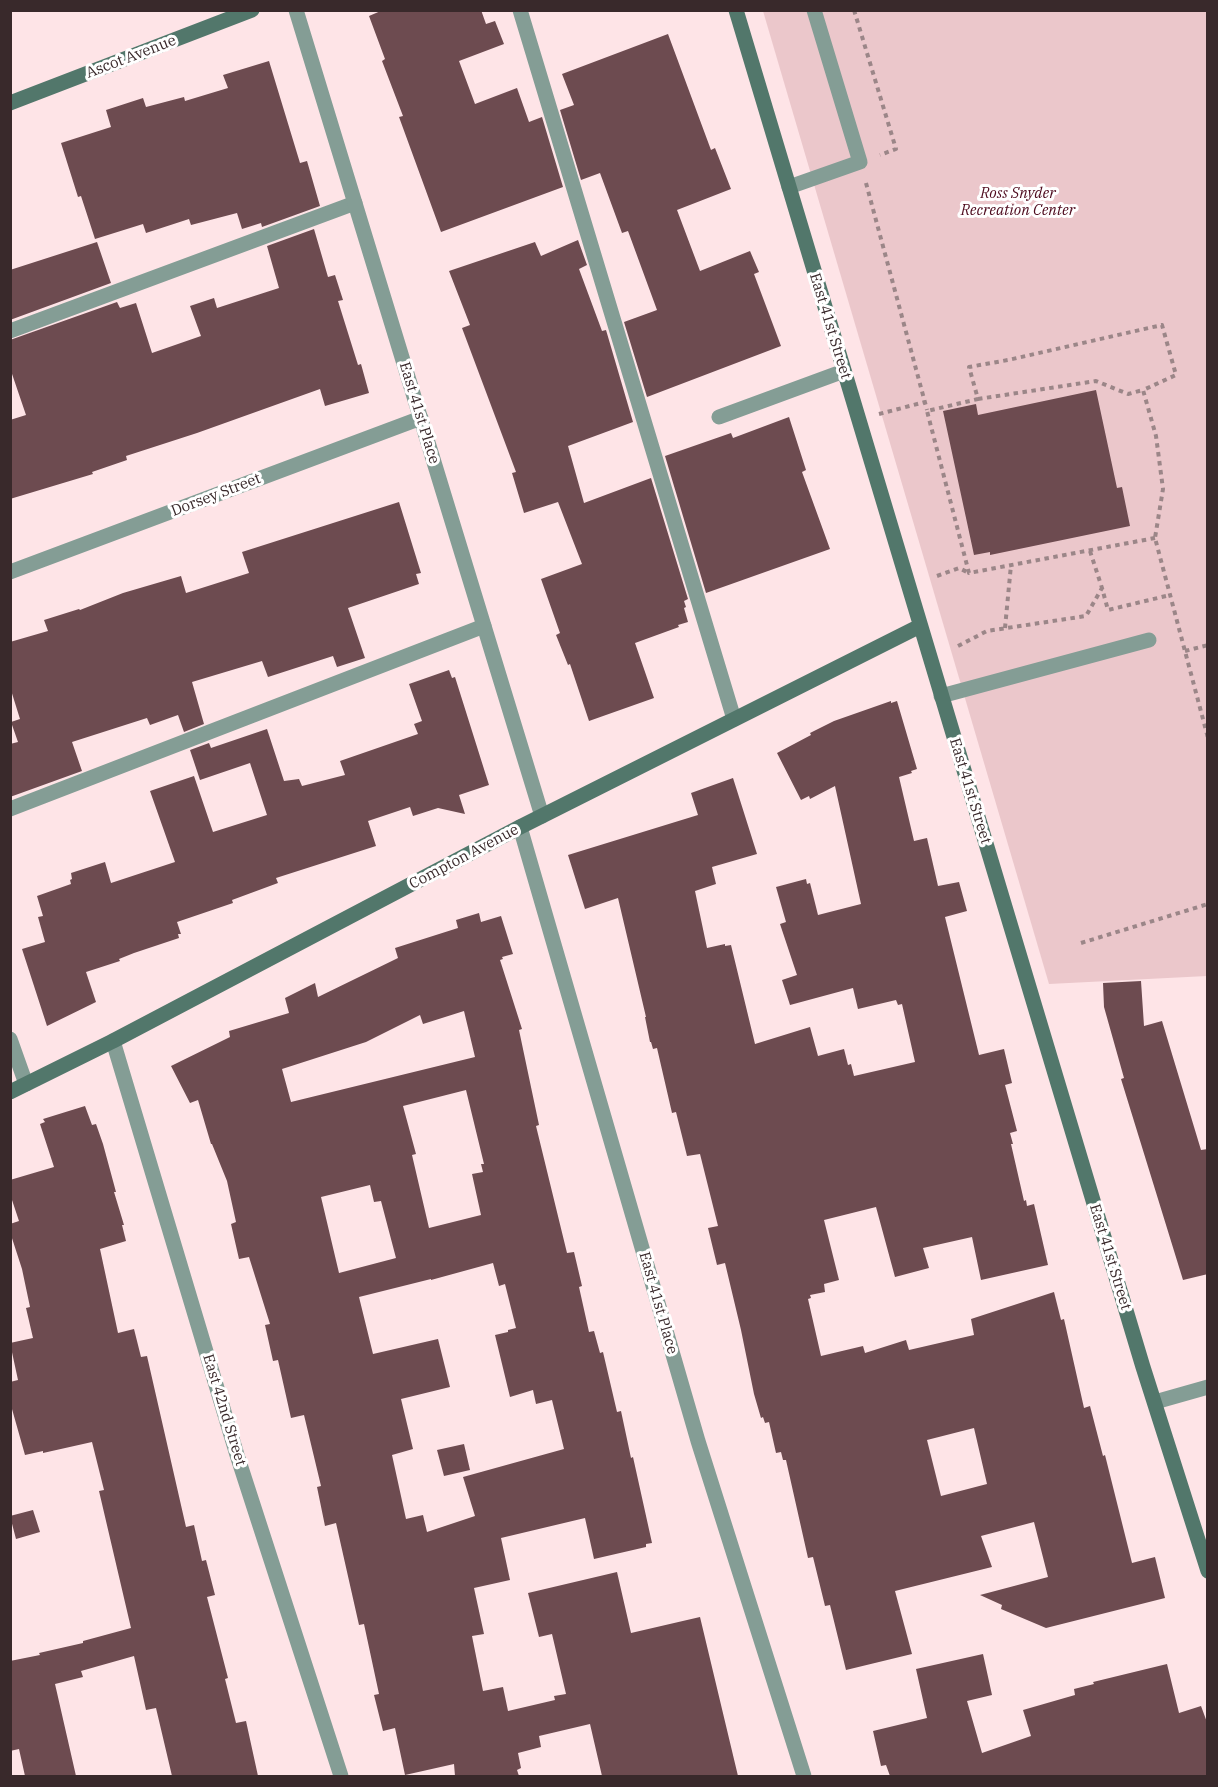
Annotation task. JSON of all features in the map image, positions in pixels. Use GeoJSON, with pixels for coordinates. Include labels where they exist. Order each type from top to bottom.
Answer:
{"type":"FeatureCollection","features":[{"type":"Feature","properties":{"kind":"street","name":"Ascot Avenue"},"geometry":{"type":"LineString","coordinates":[[10,103],[252,10]]}},
{"type":"Feature","properties":{"kind":"street","name":"East 41st Place"},"geometry":{"type":"LineString","coordinates":[[296,10],[542,816]]}},
{"type":"Feature","properties":{"kind":"street"},"geometry":{"type":"LineString","coordinates":[[520,10],[734,719]]}},
{"type":"Feature","properties":{"kind":"street","name":"East 41st Street"},"geometry":{"type":"LineString","coordinates":[[736,10],[941,696],[1208,1571]]}},
{"type":"Feature","properties":{"kind":"street"},"geometry":{"type":"LineString","coordinates":[[789,187],[860,162],[814,10]]}},
{"type":"Feature","properties":{"kind":"street"},"geometry":{"type":"LineString","coordinates":[[10,332],[355,203]]}},
{"type":"Feature","properties":{"kind":"street"},"geometry":{"type":"LineString","coordinates":[[719,417],[844,371]]}},
{"type":"Feature","properties":{"kind":"street","name":"Dorsey Street"},"geometry":{"type":"LineString","coordinates":[[10,572],[421,418]]}},
{"type":"Feature","properties":{"kind":"street"},"geometry":{"type":"LineString","coordinates":[[10,809],[484,626]]}},
{"type":"Feature","properties":{"kind":"street","name":"Compton Avenue"},"geometry":{"type":"LineString","coordinates":[[10,1092],[113,1041],[520,827],[920,626]]}},
{"type":"Feature","properties":{"kind":"street"},"geometry":{"type":"LineString","coordinates":[[941,696],[1149,640]]}},
{"type":"Feature","properties":{"kind":"street","name":"East 41st Place"},"geometry":{"type":"LineString","coordinates":[[520,827],[698,1441],[804,1776]]}},
{"type":"Feature","properties":{"kind":"street"},"geometry":{"type":"LineString","coordinates":[[10,1039],[26,1084]]}},
{"type":"Feature","properties":{"kind":"street","name":"East 42nd Street"},"geometry":{"type":"LineString","coordinates":[[113,1041],[237,1455],[341,1776]]}},
{"type":"Feature","properties":{"kind":"street"},"geometry":{"type":"LineString","coordinates":[[1155,1402],[1208,1387]]}},
{"type":"Feature","properties":{"kind":"path"},"geometry":{"type":"LineString","coordinates":[[854,10],[896,149],[860,162],[969,573]]}},
{"type":"Feature","properties":{"kind":"path"},"geometry":{"type":"LineString","coordinates":[[927,411],[978,399],[1096,381],[1128,394],[1143,390],[1176,375],[1162,325],[969,367],[978,399]]}},
{"type":"Feature","properties":{"kind":"path"},"geometry":{"type":"LineString","coordinates":[[1143,390],[1156,436],[1163,489],[1155,538],[1208,738]]}},
{"type":"Feature","properties":{"kind":"path"},"geometry":{"type":"LineString","coordinates":[[858,419],[925,402]]}},
{"type":"Feature","properties":{"kind":"path"},"geometry":{"type":"LineString","coordinates":[[937,576],[959,568],[969,573],[1155,538]]}},
{"type":"Feature","properties":{"kind":"path"},"geometry":{"type":"LineString","coordinates":[[1090,551],[1108,610],[1170,596]]}},
{"type":"Feature","properties":{"kind":"path"},"geometry":{"type":"LineString","coordinates":[[1005,628],[1011,565]]}},
{"type":"Feature","properties":{"kind":"path"},"geometry":{"type":"LineString","coordinates":[[958,646],[987,631],[1086,616],[1102,588]]}},
{"type":"Feature","properties":{"kind":"path"},"geometry":{"type":"LineString","coordinates":[[1185,651],[1208,645]]}},
{"type":"Feature","properties":{"kind":"path"},"geometry":{"type":"LineString","coordinates":[[1081,943],[1208,904]]}},
{"type":"Feature","properties":{"kind":"green space","name":"Ross Snyder Recreation Center"},"geometry":{"type":"Polygon","coordinates":[[[763,11],[1207,11],[1207,976],[1049,984],[763,11]]]}},
{"type":"Feature","properties":{"kind":"building"},"geometry":{"type":"Polygon","coordinates":[[[383,10],[481,10],[486,24],[495,21],[504,44],[459,61],[475,104],[517,88],[529,122],[542,117],[563,187],[441,232],[399,117],[403,116],[382,61],[385,59],[369,16],[383,10]]]}},
{"type":"Feature","properties":{"kind":"building"},"geometry":{"type":"Polygon","coordinates":[[[668,34],[711,150],[715,148],[731,189],[677,210],[700,271],[750,251],[759,272],[754,274],[781,346],[647,397],[624,322],[657,310],[628,231],[622,233],[600,173],[581,180],[560,110],[574,105],[562,74],[668,34]]]}},
{"type":"Feature","properties":{"kind":"building"},"geometry":{"type":"Polygon","coordinates":[[[269,61],[300,163],[307,161],[320,206],[262,227],[261,223],[242,229],[237,213],[191,225],[189,219],[146,233],[143,224],[95,239],[81,196],[78,197],[61,143],[111,127],[106,110],[143,98],[146,107],[184,97],[185,101],[228,88],[223,75],[269,61]]]}},
{"type":"Feature","properties":{"kind":"building"},"geometry":{"type":"Polygon","coordinates":[[[314,229],[328,277],[335,275],[343,300],[338,301],[369,393],[325,406],[320,389],[126,456],[127,460],[92,472],[93,474],[10,499],[10,420],[26,415],[10,368],[10,340],[117,302],[120,308],[136,303],[152,353],[201,336],[190,306],[214,298],[217,308],[279,288],[267,246],[314,229]]]}},
{"type":"Feature","properties":{"kind":"building"},"geometry":{"type":"Polygon","coordinates":[[[578,240],[587,265],[579,269],[602,331],[606,330],[633,422],[568,446],[584,503],[651,478],[688,599],[684,601],[686,607],[684,608],[688,622],[635,643],[654,698],[589,721],[570,664],[568,665],[556,635],[560,633],[541,579],[582,564],[558,502],[524,513],[512,473],[516,472],[462,328],[470,325],[449,271],[535,242],[541,256],[578,240]]]}},
{"type":"Feature","properties":{"kind":"building"},"geometry":{"type":"Polygon","coordinates":[[[97,242],[111,283],[10,320],[10,270],[97,242]]]}},
{"type":"Feature","properties":{"kind":"building"},"geometry":{"type":"Polygon","coordinates":[[[1096,390],[1117,488],[1122,487],[1130,526],[990,555],[990,552],[974,555],[943,411],[976,404],[978,415],[1096,390]]]}},
{"type":"Feature","properties":{"kind":"building"},"geometry":{"type":"Polygon","coordinates":[[[789,417],[806,470],[802,472],[830,549],[706,593],[665,456],[731,433],[733,438],[789,417]]]}},
{"type":"Feature","properties":{"kind":"building"},"geometry":{"type":"Polygon","coordinates":[[[399,502],[421,573],[416,574],[419,584],[348,608],[365,658],[337,667],[333,656],[268,677],[262,661],[192,682],[204,724],[184,732],[178,715],[150,725],[147,718],[72,742],[82,771],[10,797],[10,744],[18,742],[11,722],[20,719],[10,687],[10,642],[48,631],[44,620],[181,576],[186,593],[249,573],[242,552],[399,502]]]}},
{"type":"Feature","properties":{"kind":"building"},"geometry":{"type":"Polygon","coordinates":[[[449,670],[452,678],[455,677],[489,785],[459,795],[465,814],[438,808],[413,816],[410,807],[368,821],[376,846],[276,878],[278,883],[232,900],[233,903],[177,922],[181,934],[178,934],[179,938],[86,972],[96,1002],[47,1026],[22,949],[45,942],[38,917],[43,916],[37,896],[71,884],[71,873],[105,862],[111,883],[175,862],[150,791],[194,776],[213,832],[267,815],[250,763],[200,780],[190,750],[209,743],[211,748],[267,729],[284,781],[299,779],[302,786],[345,775],[340,761],[418,734],[414,724],[422,721],[409,684],[449,670]]]}},
{"type":"Feature","properties":{"kind":"building"},"geometry":{"type":"Polygon","coordinates":[[[891,701],[891,703],[897,701],[917,769],[899,777],[914,841],[927,838],[938,886],[959,882],[967,911],[945,917],[979,1055],[1004,1049],[1012,1083],[1005,1085],[1017,1131],[1010,1133],[1013,1144],[1011,1144],[1024,1201],[1026,1200],[1027,1206],[1034,1204],[1048,1265],[981,1280],[972,1237],[923,1248],[929,1268],[895,1277],[876,1207],[824,1220],[839,1280],[824,1284],[825,1292],[810,1295],[811,1298],[808,1299],[821,1356],[863,1346],[865,1353],[906,1340],[909,1350],[974,1335],[971,1319],[1054,1292],[1061,1320],[1064,1319],[1084,1408],[1090,1406],[1103,1456],[1105,1455],[1132,1563],[1155,1557],[1165,1598],[1046,1628],[1001,1609],[1002,1605],[980,1595],[1048,1577],[1034,1522],[981,1536],[992,1567],[895,1591],[912,1654],[846,1670],[830,1605],[825,1606],[813,1557],[808,1558],[786,1460],[783,1460],[781,1452],[776,1453],[769,1422],[765,1423],[763,1417],[761,1418],[725,1263],[717,1265],[708,1228],[718,1226],[700,1154],[687,1156],[676,1112],[672,1113],[657,1048],[653,1049],[650,1042],[618,898],[585,909],[568,855],[698,815],[691,793],[733,778],[757,854],[712,867],[716,884],[695,891],[707,948],[731,945],[755,1044],[810,1027],[818,1056],[844,1049],[848,1065],[851,1064],[854,1076],[915,1062],[902,1004],[898,1005],[896,1000],[858,1009],[853,988],[790,1005],[782,980],[797,975],[780,924],[786,922],[776,887],[806,879],[807,884],[810,883],[818,915],[861,904],[835,786],[810,799],[809,796],[801,800],[777,753],[834,721],[891,701]],[[974,1428],[927,1440],[941,1496],[987,1484],[974,1428]]]}},
{"type":"Feature","properties":{"kind":"building"},"geometry":{"type":"Polygon","coordinates":[[[479,913],[481,922],[501,916],[513,954],[502,957],[503,959],[500,960],[522,1029],[519,1030],[539,1125],[536,1126],[567,1253],[574,1252],[589,1332],[594,1331],[600,1353],[603,1352],[617,1412],[621,1411],[652,1543],[646,1544],[646,1547],[594,1559],[585,1518],[501,1538],[510,1580],[474,1588],[484,1634],[472,1636],[483,1691],[503,1687],[508,1711],[555,1700],[554,1696],[566,1694],[552,1634],[539,1637],[528,1593],[617,1572],[631,1633],[700,1617],[738,1776],[602,1776],[590,1724],[539,1736],[541,1747],[518,1753],[521,1768],[517,1770],[519,1776],[455,1776],[454,1764],[405,1775],[395,1728],[383,1731],[374,1695],[379,1694],[364,1624],[359,1625],[336,1523],[325,1526],[317,1487],[321,1486],[304,1415],[291,1418],[278,1360],[273,1361],[265,1325],[270,1324],[249,1257],[239,1259],[231,1224],[236,1222],[227,1181],[211,1144],[198,1100],[190,1103],[171,1066],[230,1037],[229,1031],[289,1013],[285,998],[315,983],[318,997],[398,958],[395,948],[458,928],[456,920],[479,913]],[[464,1011],[423,1024],[420,1015],[366,1042],[282,1069],[291,1102],[475,1057],[464,1011]],[[466,1090],[403,1106],[416,1154],[412,1155],[429,1228],[481,1215],[472,1174],[483,1172],[481,1164],[484,1164],[466,1090]],[[370,1185],[321,1197],[339,1273],[396,1258],[381,1201],[374,1202],[370,1185]],[[493,1263],[359,1297],[373,1354],[438,1339],[450,1387],[401,1399],[413,1449],[392,1455],[406,1519],[423,1515],[427,1532],[475,1516],[463,1477],[564,1449],[552,1400],[536,1404],[533,1390],[510,1397],[495,1335],[516,1328],[505,1284],[499,1286],[493,1263]]]}},
{"type":"Feature","properties":{"kind":"building"},"geometry":{"type":"Polygon","coordinates":[[[1141,981],[1144,1026],[1162,1021],[1201,1150],[1208,1149],[1208,1274],[1183,1280],[1121,1079],[1124,1078],[1104,1007],[1103,983],[1141,981]]]}},
{"type":"Feature","properties":{"kind":"building"},"geometry":{"type":"Polygon","coordinates":[[[85,1106],[92,1125],[96,1124],[103,1144],[124,1225],[122,1225],[126,1241],[100,1249],[118,1333],[134,1329],[141,1357],[147,1356],[186,1527],[194,1525],[202,1561],[206,1560],[215,1595],[207,1597],[228,1678],[225,1679],[236,1723],[246,1721],[258,1776],[172,1776],[156,1708],[146,1710],[134,1656],[81,1671],[83,1677],[55,1684],[76,1776],[25,1776],[19,1749],[10,1751],[10,1661],[40,1655],[39,1653],[83,1643],[83,1641],[131,1628],[99,1491],[104,1490],[92,1442],[25,1455],[10,1402],[10,1382],[18,1380],[10,1343],[33,1338],[26,1308],[30,1307],[22,1269],[10,1232],[10,1224],[19,1221],[10,1194],[10,1180],[54,1167],[40,1124],[45,1122],[43,1119],[85,1106]]]}},
{"type":"Feature","properties":{"kind":"building"},"geometry":{"type":"Polygon","coordinates":[[[464,1444],[470,1470],[444,1476],[437,1450],[464,1444]]]}},
{"type":"Feature","properties":{"kind":"building"},"geometry":{"type":"Polygon","coordinates":[[[33,1510],[40,1532],[16,1539],[10,1516],[33,1510]]]}},
{"type":"Feature","properties":{"kind":"building"},"geometry":{"type":"Polygon","coordinates":[[[983,1654],[992,1695],[967,1701],[982,1753],[1031,1736],[1023,1710],[1075,1695],[1074,1689],[1094,1684],[1093,1682],[1167,1664],[1179,1713],[1201,1706],[1208,1725],[1208,1776],[890,1776],[886,1765],[881,1766],[873,1731],[927,1718],[916,1669],[983,1654]]]}}]}
